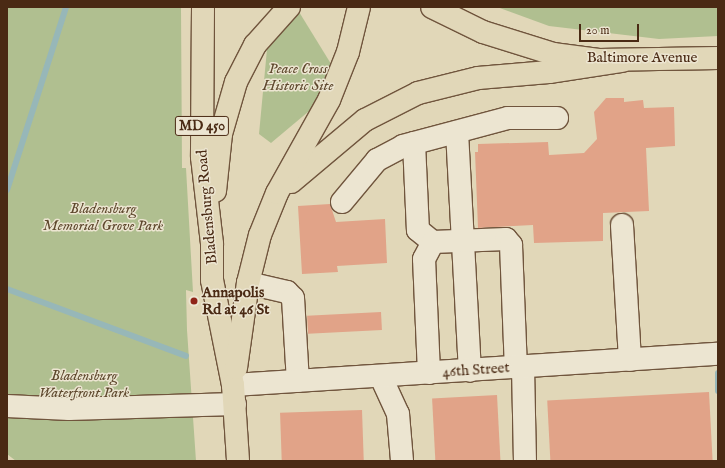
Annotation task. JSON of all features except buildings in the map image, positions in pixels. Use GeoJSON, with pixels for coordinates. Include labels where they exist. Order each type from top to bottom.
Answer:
{"type":"FeatureCollection","features":[{"type":"Feature","properties":{"kind":"main road","name":"Bladensburg Road"},"geometry":{"type":"LineString","coordinates":[[203,7],[202,157],[212,244],[212,280],[234,395]]}},
{"type":"Feature","properties":{"kind":"main road"},"geometry":{"type":"LineString","coordinates":[[212,244],[219,156],[230,99],[255,44],[289,7]]}},
{"type":"Feature","properties":{"kind":"main road","name":"MD 450"},"geometry":{"type":"LineString","coordinates":[[238,461],[234,395],[248,283],[260,235],[277,192],[329,100],[348,52],[359,7]]}},
{"type":"Feature","properties":{"kind":"main road","name":"Baltimore Avenue"},"geometry":{"type":"LineString","coordinates":[[433,7],[484,32],[531,48],[622,61],[718,58]]}},
{"type":"Feature","properties":{"kind":"main road"},"geometry":{"type":"LineString","coordinates":[[277,192],[365,120],[418,93],[478,78],[549,72],[622,61]]}},
{"type":"Feature","properties":{"kind":"street"},"geometry":{"type":"LineString","coordinates":[[342,202],[378,160],[414,143],[508,118],[557,118]]}},
{"type":"Feature","properties":{"kind":"street"},"geometry":{"type":"LineString","coordinates":[[457,132],[470,371]]}},
{"type":"Feature","properties":{"kind":"street"},"geometry":{"type":"LineString","coordinates":[[414,143],[418,230],[433,242],[506,239],[511,245],[525,461]]}},
{"type":"Feature","properties":{"kind":"street"},"geometry":{"type":"LineString","coordinates":[[622,225],[630,360]]}},
{"type":"Feature","properties":{"kind":"street"},"geometry":{"type":"LineString","coordinates":[[430,373],[424,259],[433,242]]}},
{"type":"Feature","properties":{"kind":"street"},"geometry":{"type":"LineString","coordinates":[[248,283],[287,292],[293,298],[298,381]]}},
{"type":"Feature","properties":{"kind":"street","name":"46th Street"},"geometry":{"type":"LineString","coordinates":[[7,406],[69,409],[234,395],[298,381],[718,354]]}},
{"type":"Feature","properties":{"kind":"street"},"geometry":{"type":"LineString","coordinates":[[381,376],[398,414],[402,461]]}},
{"type":"Feature","properties":{"kind":"green space"},"geometry":{"type":"Polygon","coordinates":[[[7,7],[181,7],[182,168],[186,168],[193,292],[186,290],[187,330],[196,461],[16,461],[7,454],[7,7]]]}},
{"type":"Feature","properties":{"kind":"green space","name":"Peace Cross Historic Site"},"geometry":{"type":"Polygon","coordinates":[[[271,7],[296,7],[336,72],[333,91],[271,143],[259,134],[271,7]]]}},
{"type":"Feature","properties":{"kind":"green space"},"geometry":{"type":"Polygon","coordinates":[[[497,7],[718,7],[718,36],[659,39],[549,26],[497,7]]]}},
{"type":"Feature","properties":{"kind":"waterway"},"geometry":{"type":"LineString","coordinates":[[7,190],[66,7]]}},
{"type":"Feature","properties":{"kind":"waterway"},"geometry":{"type":"LineString","coordinates":[[7,289],[186,356]]}},
{"type":"Feature","properties":{"kind":"waterway"},"geometry":{"type":"LineString","coordinates":[[718,373],[718,391]]}},
{"type":"Feature","properties":{"kind":"place","name":"Annapolis Rd at 46 St"},"geometry":{"type":"Point","coordinates":[194,301]}},
{"type":"Feature","properties":{"kind":"park label","name":"Bladensburg Memorial Grove Park"},"geometry":{"type":"Point","coordinates":[103,216]}},
{"type":"Feature","properties":{"kind":"park label","name":"Bladensburg Waterfront Park"},"geometry":{"type":"Point","coordinates":[84,384]}}]}
